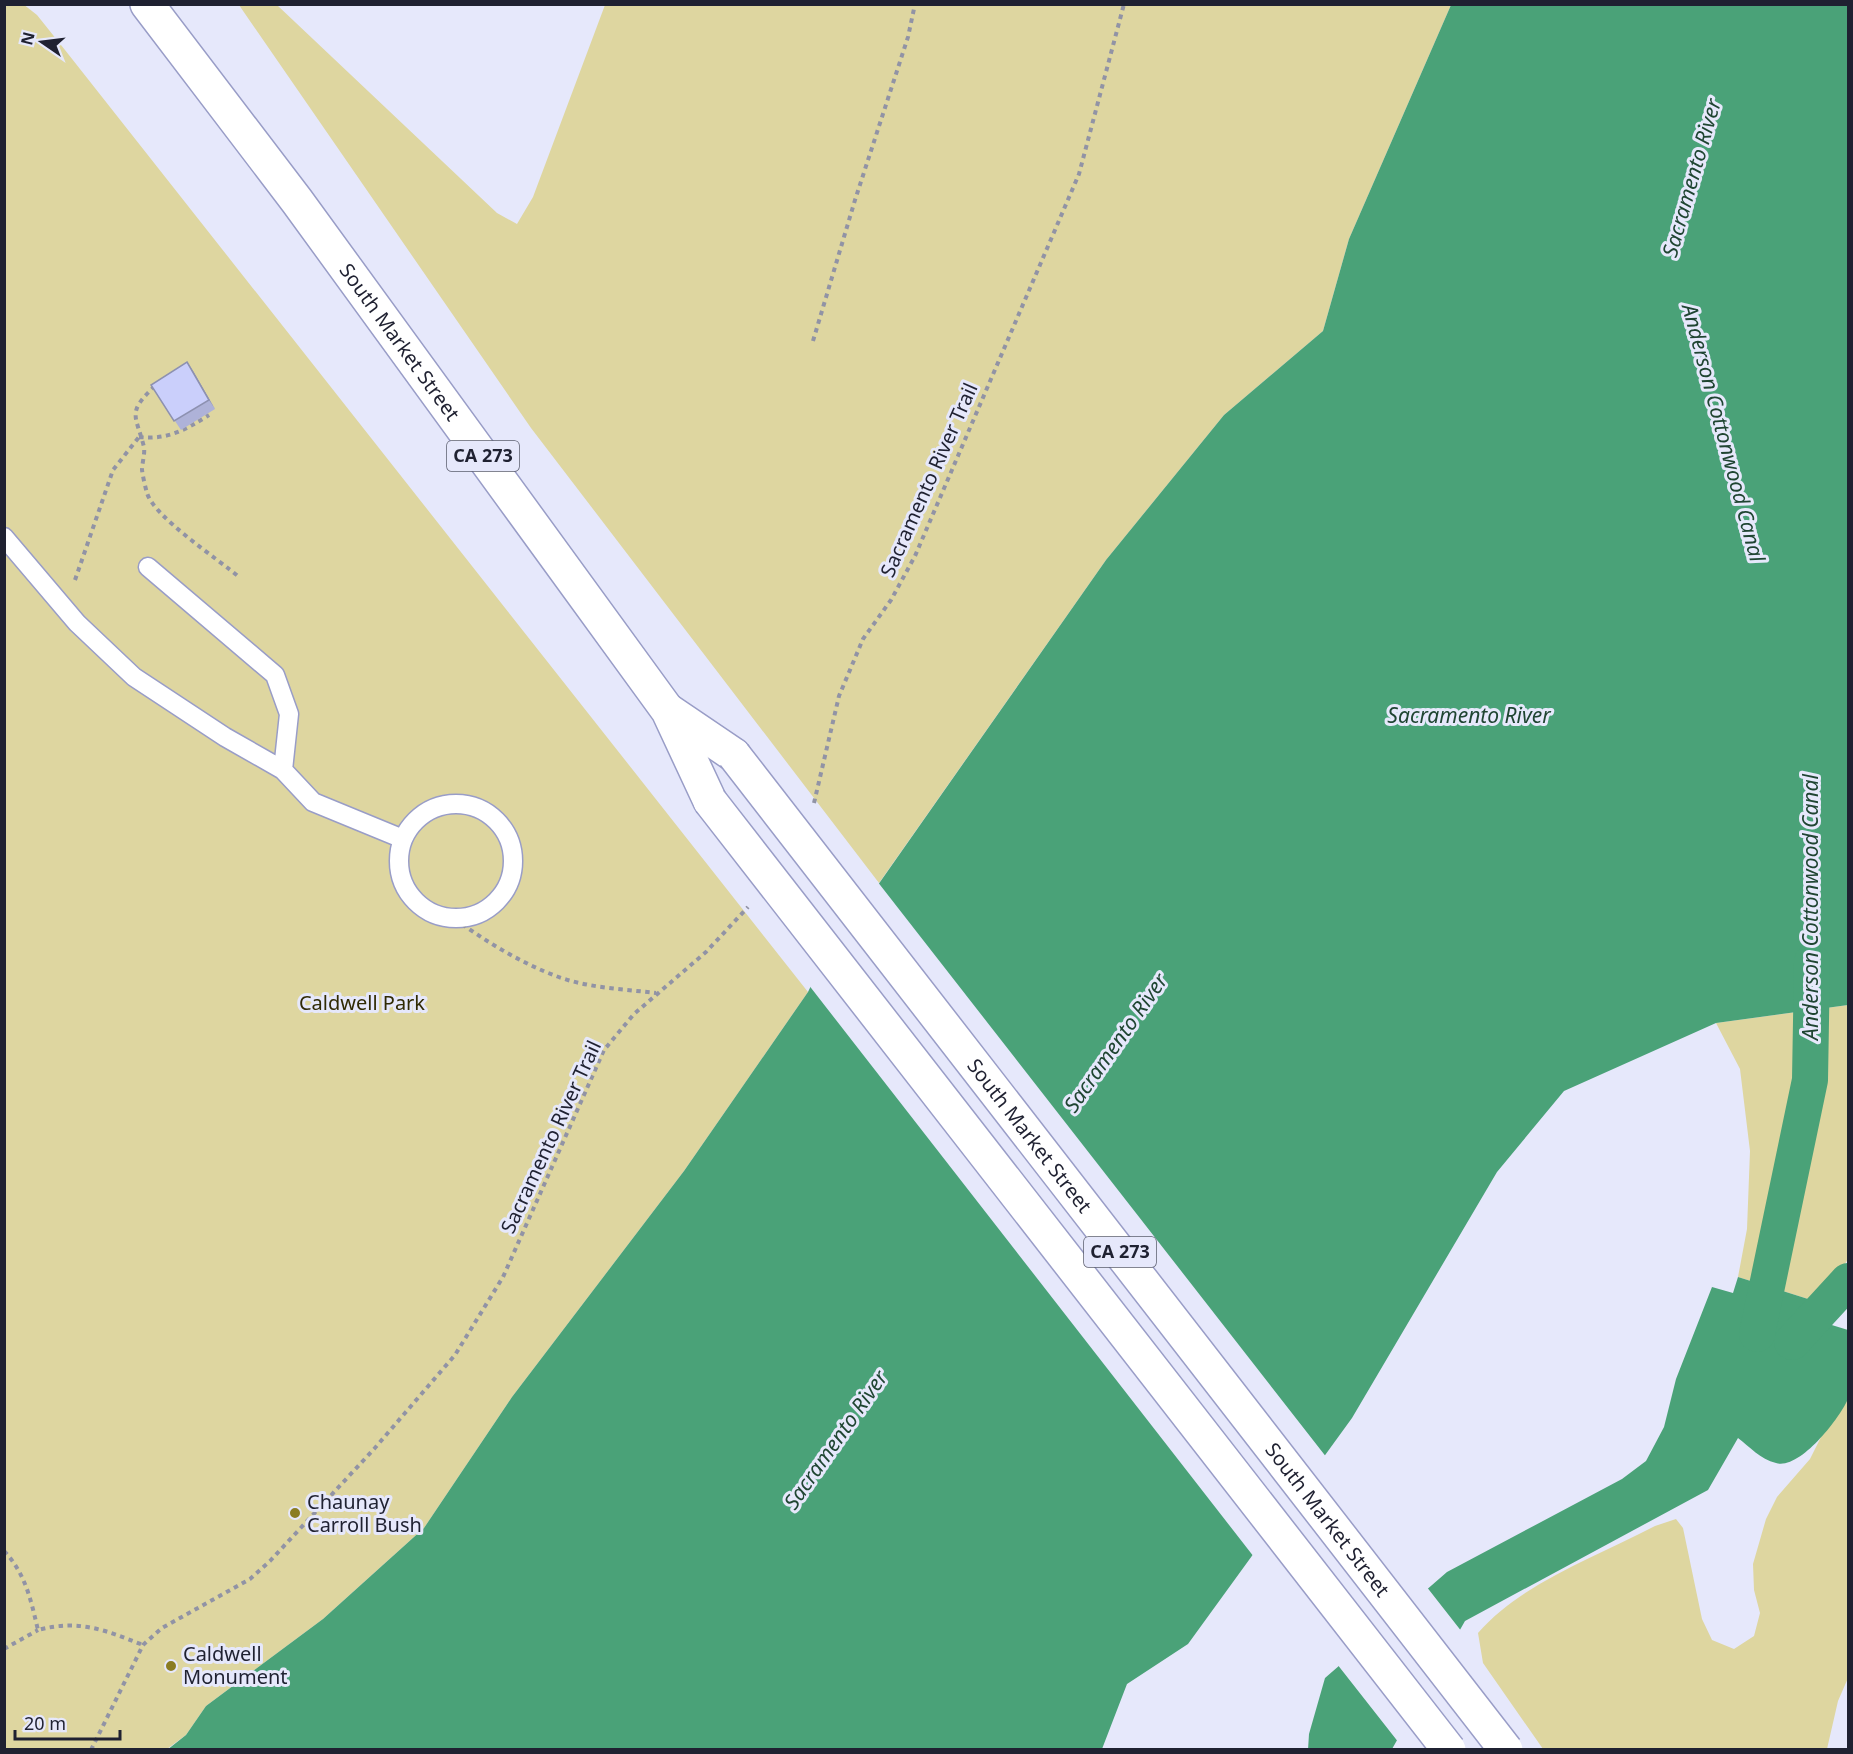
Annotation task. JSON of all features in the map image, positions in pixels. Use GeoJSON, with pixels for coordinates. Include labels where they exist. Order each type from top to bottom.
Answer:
{"type":"FeatureCollection","features":[{"type":"Feature","properties":{"kind":"main road","name":"South Market Street"},"geometry":{"type":"LineString","coordinates":[[147,4],[297,201],[668,711],[710,801],[1449,1749]]}},
{"type":"Feature","properties":{"kind":"main road","name":"South Market Street"},"geometry":{"type":"LineString","coordinates":[[668,711],[734,755],[1506,1749]]}},
{"type":"Feature","properties":{"kind":"lane"},"geometry":{"type":"LineString","coordinates":[[4,537],[77,623],[134,677],[225,736],[283,770],[313,802],[403,839]]}},
{"type":"Feature","properties":{"kind":"lane"},"geometry":{"type":"LineString","coordinates":[[148,567],[275,675],[290,714],[283,770]]}},
{"type":"Feature","properties":{"kind":"lane"},"geometry":{"type":"LineString","coordinates":[[446,804],[465,804],[484,810],[499,822],[510,839],[514,858],[512,877],[504,894],[490,908],[473,916],[455,919],[437,916],[421,907],[408,893],[400,876],[398,857],[403,839],[413,822],[428,810],[446,804]]}},
{"type":"Feature","properties":{"kind":"path"},"geometry":{"type":"LineString","coordinates":[[813,341],[855,200],[908,37],[915,4]]}},
{"type":"Feature","properties":{"kind":"path","name":"Sacramento River Trail"},"geometry":{"type":"LineString","coordinates":[[813,808],[839,696],[851,666],[863,639],[891,600],[915,556],[1078,174],[1124,4]]}},
{"type":"Feature","properties":{"kind":"path"},"geometry":{"type":"LineString","coordinates":[[160,381],[139,402],[136,409],[139,437],[144,449],[142,470],[148,495],[154,507],[239,577]]}},
{"type":"Feature","properties":{"kind":"path"},"geometry":{"type":"LineString","coordinates":[[74,584],[113,470],[139,437],[174,435],[209,415]]}},
{"type":"Feature","properties":{"kind":"path","name":"Sacramento River Trail"},"geometry":{"type":"LineString","coordinates":[[91,1749],[143,1645],[162,1628],[250,1579],[270,1561],[366,1457],[455,1354],[503,1277],[604,1050],[618,1030],[656,993],[706,952],[750,904]]}},
{"type":"Feature","properties":{"kind":"path"},"geometry":{"type":"LineString","coordinates":[[455,919],[476,934],[556,976],[603,986],[656,993]]}},
{"type":"Feature","properties":{"kind":"path"},"geometry":{"type":"LineString","coordinates":[[4,1551],[25,1582],[38,1630]]}},
{"type":"Feature","properties":{"kind":"path"},"geometry":{"type":"LineString","coordinates":[[4,1649],[38,1630],[60,1625],[86,1626],[143,1645]]}},
{"type":"Feature","properties":{"kind":"green space","name":"Caldwell Park"},"geometry":{"type":"Polygon","coordinates":[[[23,4],[37,15],[65,50],[808,992],[684,1171],[512,1397],[424,1528],[323,1619],[206,1706],[186,1735],[167,1749],[5,1750],[4,5],[23,4]]]}},
{"type":"Feature","properties":{"kind":"green space"},"geometry":{"type":"Polygon","coordinates":[[[239,5],[277,5],[497,213],[517,224],[533,197],[605,5],[1451,5],[1349,239],[1323,331],[1224,415],[1106,560],[879,883],[531,428],[239,5]]]}},
{"type":"Feature","properties":{"kind":"green space"},"geometry":{"type":"Polygon","coordinates":[[[1848,1005],[1848,1259],[1835,1280],[1827,1305],[1738,1277],[1747,1229],[1750,1151],[1740,1069],[1716,1023],[1848,1005]]]}},
{"type":"Feature","properties":{"kind":"green space"},"geometry":{"type":"Polygon","coordinates":[[[1848,1398],[1848,1678],[1838,1701],[1827,1749],[1543,1749],[1483,1663],[1478,1633],[1516,1599],[1538,1585],[1655,1526],[1676,1519],[1683,1528],[1702,1619],[1712,1640],[1734,1649],[1754,1636],[1760,1613],[1754,1590],[1753,1564],[1766,1519],[1777,1497],[1810,1459],[1821,1437],[1848,1398]]]}},
{"type":"Feature","properties":{"kind":"water","name":"Sacramento River"},"geometry":{"type":"Polygon","coordinates":[[[1451,5],[1848,5],[1848,1005],[1716,1023],[1564,1091],[1497,1172],[1352,1418],[1188,1644],[1127,1684],[1102,1749],[167,1750],[186,1735],[206,1706],[323,1619],[424,1528],[512,1397],[684,1171],[808,992],[819,969],[1106,560],[1224,415],[1323,331],[1349,239],[1451,5]]]}},
{"type":"Feature","properties":{"kind":"water"},"geometry":{"type":"Polygon","coordinates":[[[1738,1277],[1827,1305],[1822,1322],[1848,1330],[1850,1376],[1848,1399],[1818,1441],[1796,1459],[1786,1463],[1776,1463],[1760,1456],[1738,1438],[1708,1490],[1465,1621],[1392,1749],[1308,1750],[1309,1734],[1325,1678],[1447,1572],[1622,1479],[1646,1461],[1664,1427],[1676,1379],[1712,1287],[1733,1293],[1738,1277]]]}},
{"type":"Feature","properties":{"kind":"pier"},"geometry":{"type":"Polygon","coordinates":[[[877,881],[1327,1458],[1254,1557],[808,984],[816,967],[877,881]]]}},
{"type":"Feature","properties":{"kind":"pier"},"geometry":{"type":"Polygon","coordinates":[[[1426,1586],[1462,1632],[1399,1743],[1337,1664],[1426,1586]]]}},
{"type":"Feature","properties":{"kind":"building"},"geometry":{"type":"Polygon","coordinates":[[[187,362],[209,400],[174,421],[151,385],[187,362]]]}},
{"type":"Feature","properties":{"kind":"waterway","name":"Anderson Cottonwood Canal"},"geometry":{"type":"LineString","coordinates":[[1757,1334],[1810,1080],[1812,962]]}},
{"type":"Feature","properties":{"kind":"waterway","name":"Anderson Cottonwood Canal"},"geometry":{"type":"LineString","coordinates":[[1792,1342],[1848,1281]]}},
{"type":"Feature","properties":{"kind":"place","name":"Chaunay Carroll Bush"},"geometry":{"type":"Point","coordinates":[295,1513]}},
{"type":"Feature","properties":{"kind":"place","name":"Caldwell Monument"},"geometry":{"type":"Point","coordinates":[171,1666]}}]}
